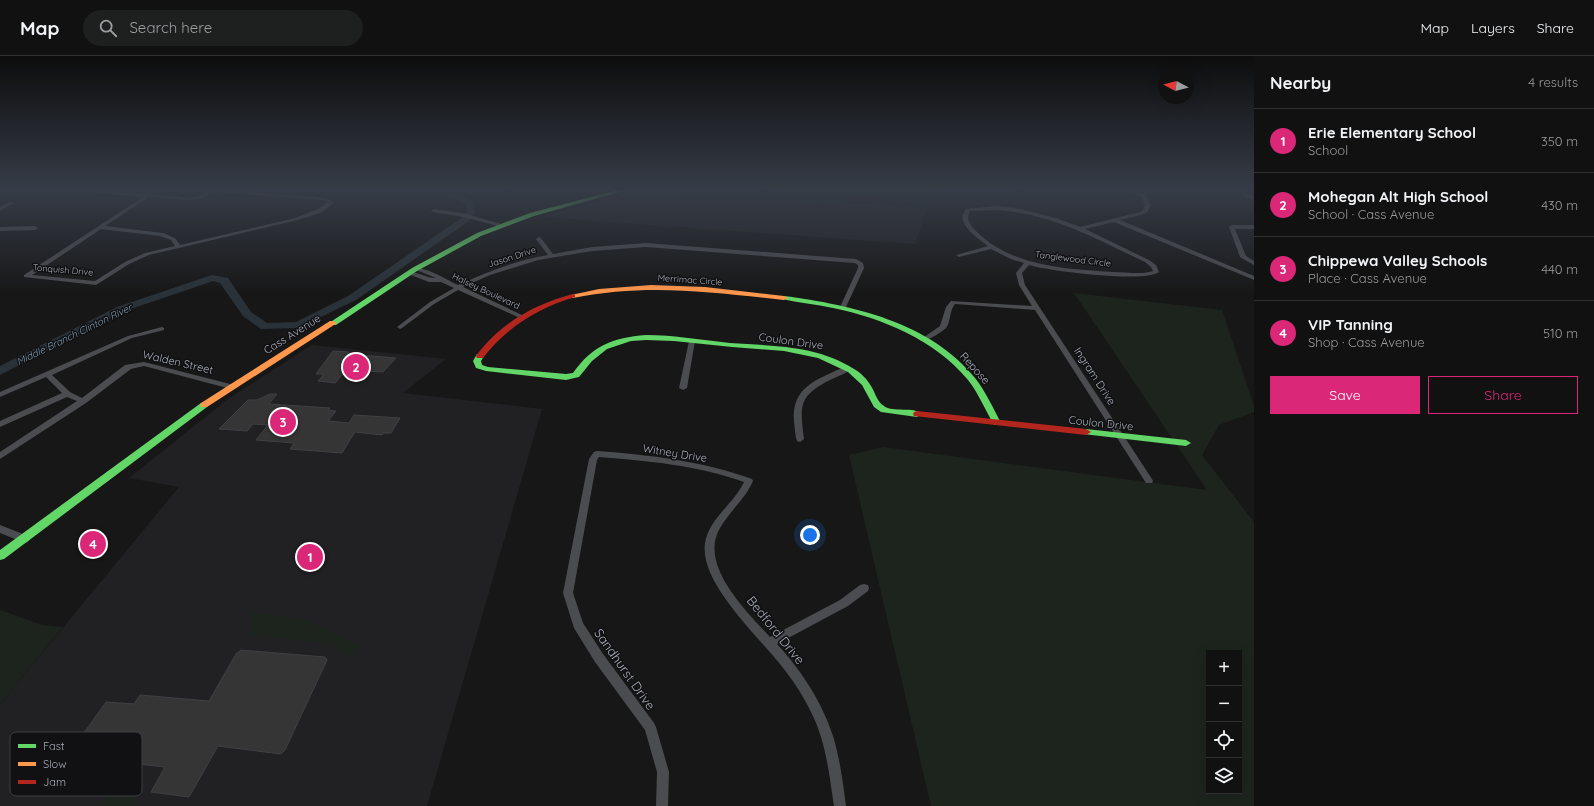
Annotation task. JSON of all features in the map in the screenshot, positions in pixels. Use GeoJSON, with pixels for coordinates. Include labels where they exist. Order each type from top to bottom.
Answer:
{"type":"FeatureCollection","features":[{"type":"Feature","properties":{"kind":"street"},"geometry":{"type":"LineString","coordinates":[[100,227],[105,224]]}},
{"type":"Feature","properties":{"kind":"street"},"geometry":{"type":"LineString","coordinates":[[100,227],[161,234],[173,239],[178,246],[274,224]]}},
{"type":"Feature","properties":{"kind":"street"},"geometry":{"type":"LineString","coordinates":[[494,224],[502,226]]}},
{"type":"Feature","properties":{"kind":"street","name":"Cass Avenue"},"geometry":{"type":"LineString","coordinates":[[0,556],[25,539],[133,455],[230,387],[413,271],[466,241],[508,224]]}},
{"type":"Feature","properties":{"kind":"street","name":"Tanglewood Circle"},"geometry":{"type":"LineString","coordinates":[[967,224],[992,248],[1028,263],[1062,269],[1132,274],[1150,274],[1156,272],[1156,268],[1150,262],[1068,224]]}},
{"type":"Feature","properties":{"kind":"street"},"geometry":{"type":"LineString","coordinates":[[1079,229],[1099,224]]}},
{"type":"Feature","properties":{"kind":"street"},"geometry":{"type":"LineString","coordinates":[[1124,224],[1254,279]]}},
{"type":"Feature","properties":{"kind":"street","name":"Tonquish Drive"},"geometry":{"type":"LineString","coordinates":[[100,227],[26,276],[90,283],[102,280],[118,268],[137,258],[178,246]]}},
{"type":"Feature","properties":{"kind":"street"},"geometry":{"type":"LineString","coordinates":[[1254,227],[1232,227],[1245,259],[1254,263]]}},
{"type":"Feature","properties":{"kind":"street"},"geometry":{"type":"LineString","coordinates":[[0,229],[35,228]]}},
{"type":"Feature","properties":{"kind":"street"},"geometry":{"type":"LineString","coordinates":[[540,239],[551,255]]}},
{"type":"Feature","properties":{"kind":"street","name":"Jason Drive"},"geometry":{"type":"LineString","coordinates":[[400,327],[432,303],[459,287],[507,267],[551,255],[592,249],[646,245],[846,260],[859,263],[861,268],[843,307]]}},
{"type":"Feature","properties":{"kind":"street"},"geometry":{"type":"LineString","coordinates":[[959,255],[992,248]]}},
{"type":"Feature","properties":{"kind":"street","name":"Ingram Drive"},"geometry":{"type":"LineString","coordinates":[[1028,263],[1019,273],[1021,284],[1121,437],[1148,482]]}},
{"type":"Feature","properties":{"kind":"street","name":"Halsey Boulevard"},"geometry":{"type":"LineString","coordinates":[[413,271],[429,280],[442,280],[459,287],[522,317]]}},
{"type":"Feature","properties":{"kind":"street","name":"Merrimac Circle"},"geometry":{"type":"LineString","coordinates":[[479,366],[477,361],[483,351],[505,330],[522,317],[554,302],[575,296],[637,287],[672,288],[798,299],[843,307],[885,320],[923,340]]}},
{"type":"Feature","properties":{"kind":"street"},"geometry":{"type":"LineString","coordinates":[[923,340],[942,327],[949,307],[953,302],[1038,308]]}},
{"type":"Feature","properties":{"kind":"street","name":"Walden Street"},"geometry":{"type":"LineString","coordinates":[[0,395],[130,337],[162,329]]}},
{"type":"Feature","properties":{"kind":"street","name":"Coulon Drive"},"geometry":{"type":"LineString","coordinates":[[479,366],[517,372],[572,377],[577,374],[583,363],[592,354],[619,342],[648,338],[805,353],[823,357],[847,369],[865,383],[872,392],[876,405],[884,410],[1186,443]]}},
{"type":"Feature","properties":{"kind":"street","name":"Repose"},"geometry":{"type":"LineString","coordinates":[[923,340],[953,360],[967,374],[980,390],[997,423]]}},
{"type":"Feature","properties":{"kind":"street"},"geometry":{"type":"LineString","coordinates":[[683,388],[692,341]]}},
{"type":"Feature","properties":{"kind":"street","name":"Walden Street"},"geometry":{"type":"LineString","coordinates":[[0,456],[83,401],[128,368],[139,364],[230,387]]}},
{"type":"Feature","properties":{"kind":"street"},"geometry":{"type":"LineString","coordinates":[[800,440],[799,408],[801,398],[809,389],[847,369]]}},
{"type":"Feature","properties":{"kind":"street"},"geometry":{"type":"LineString","coordinates":[[47,374],[67,394],[83,401]]}},
{"type":"Feature","properties":{"kind":"street"},"geometry":{"type":"LineString","coordinates":[[0,424],[67,394]]}},
{"type":"Feature","properties":{"kind":"street","name":"Witney Drive"},"geometry":{"type":"LineString","coordinates":[[597,454],[639,458],[727,472],[749,480]]}},
{"type":"Feature","properties":{"kind":"street","name":"Sandhurst Drive"},"geometry":{"type":"LineString","coordinates":[[597,454],[593,460],[568,593],[578,625],[598,658],[650,727],[663,772],[662,806]]}},
{"type":"Feature","properties":{"kind":"street","name":"Bedford Drive"},"geometry":{"type":"LineString","coordinates":[[749,480],[743,494],[731,505],[711,537],[709,550],[712,564],[720,582],[753,626],[780,655],[819,715],[829,741],[840,806]]}},
{"type":"Feature","properties":{"kind":"street"},"geometry":{"type":"LineString","coordinates":[[0,529],[25,539]]}},
{"type":"Feature","properties":{"kind":"street"},"geometry":{"type":"LineString","coordinates":[[769,643],[844,603],[864,588]]}},
{"type":"Feature","properties":{"kind":"shaded area"},"geometry":{"type":"Polygon","coordinates":[[[639,224],[922,224],[915,244],[639,224]]]}},
{"type":"Feature","properties":{"kind":"shaded area"},"geometry":{"type":"Polygon","coordinates":[[[1074,293],[1222,310],[1254,406],[1254,412],[1219,425],[1202,455],[1254,522],[1254,806],[931,806],[849,455],[883,447],[1207,490],[1074,293]]]}},
{"type":"Feature","properties":{"kind":"shaded area"},"geometry":{"type":"Polygon","coordinates":[[[312,345],[446,359],[403,393],[542,409],[427,806],[0,806],[0,704],[179,487],[129,478],[228,399],[312,345]]]}},
{"type":"Feature","properties":{"kind":"shaded area"},"geometry":{"type":"Polygon","coordinates":[[[0,610],[42,625],[63,627],[0,704],[0,610]]]}},
{"type":"Feature","properties":{"kind":"shaded area"},"geometry":{"type":"Polygon","coordinates":[[[252,612],[300,618],[359,645],[350,658],[333,644],[250,634],[252,612]]]}},
{"type":"Feature","properties":{"kind":"shaded area"},"geometry":{"type":"Polygon","coordinates":[[[109,796],[132,796],[136,806],[103,806],[109,796]]]}},
{"type":"Feature","properties":{"kind":"building"},"geometry":{"type":"Polygon","coordinates":[[[333,351],[349,352],[348,354],[396,358],[383,372],[346,370],[335,383],[318,381],[324,374],[316,374],[333,351]]]}},
{"type":"Feature","properties":{"kind":"building"},"geometry":{"type":"Polygon","coordinates":[[[270,394],[277,394],[269,404],[330,408],[328,410],[336,411],[328,421],[349,423],[354,415],[400,418],[391,433],[384,433],[382,435],[355,432],[342,453],[290,449],[294,443],[256,440],[268,425],[253,424],[247,431],[219,429],[248,400],[257,400],[270,394]]]}},
{"type":"Feature","properties":{"kind":"building"},"geometry":{"type":"Polygon","coordinates":[[[241,650],[325,657],[327,660],[285,750],[281,754],[218,746],[189,797],[151,792],[165,767],[142,764],[142,732],[85,732],[106,702],[134,704],[140,695],[209,701],[236,654],[241,650]]]}},
{"type":"Feature","properties":{"kind":"waterway","name":"Middle Branch Clinton River"},"geometry":{"type":"LineString","coordinates":[[0,371],[121,309],[212,278],[224,280],[247,314],[265,327],[298,325],[352,298],[459,224]]}},
{"type":"Feature","properties":{"kind":"traffic: fast"},"geometry":{"type":"LineString","coordinates":[[333,323],[436,257],[504,224]]}},
{"type":"Feature","properties":{"kind":"traffic: fast"},"geometry":{"type":"LineString","coordinates":[[784,298],[808,301],[858,312],[883,320],[928,342],[949,357],[972,379],[984,397],[997,423]]}},
{"type":"Feature","properties":{"kind":"traffic: fast"},"geometry":{"type":"LineString","coordinates":[[480,356],[477,361],[479,366],[486,369],[566,377],[576,375],[584,364],[604,347],[617,342],[646,337],[674,338],[784,349],[821,356],[842,365],[862,379],[880,408],[892,412],[917,414]]}},
{"type":"Feature","properties":{"kind":"traffic: fast"},"geometry":{"type":"LineString","coordinates":[[0,556],[204,405]]}},
{"type":"Feature","properties":{"kind":"traffic: fast"},"geometry":{"type":"LineString","coordinates":[[1086,432],[1186,443]]}},
{"type":"Feature","properties":{"kind":"traffic: slow"},"geometry":{"type":"LineString","coordinates":[[573,296],[599,291],[651,287],[705,290],[784,298]]}},
{"type":"Feature","properties":{"kind":"traffic: slow"},"geometry":{"type":"LineString","coordinates":[[204,405],[333,323]]}},
{"type":"Feature","properties":{"kind":"traffic: jam"},"geometry":{"type":"LineString","coordinates":[[480,356],[499,335],[521,318],[546,305],[573,296]]}},
{"type":"Feature","properties":{"kind":"traffic: jam"},"geometry":{"type":"LineString","coordinates":[[917,414],[1086,432]]}},
{"type":"Feature","properties":{"kind":"place","name":"Mohegan Alt High School"},"geometry":{"type":"Point","coordinates":[356,367]}},
{"type":"Feature","properties":{"kind":"place","name":"Chippewa Valley Schools"},"geometry":{"type":"Point","coordinates":[283,422]}},
{"type":"Feature","properties":{"kind":"place","name":"VIP Tanning"},"geometry":{"type":"Point","coordinates":[93,544]}},
{"type":"Feature","properties":{"kind":"place","name":"Erie Elementary School"},"geometry":{"type":"Point","coordinates":[310,557]}}]}
